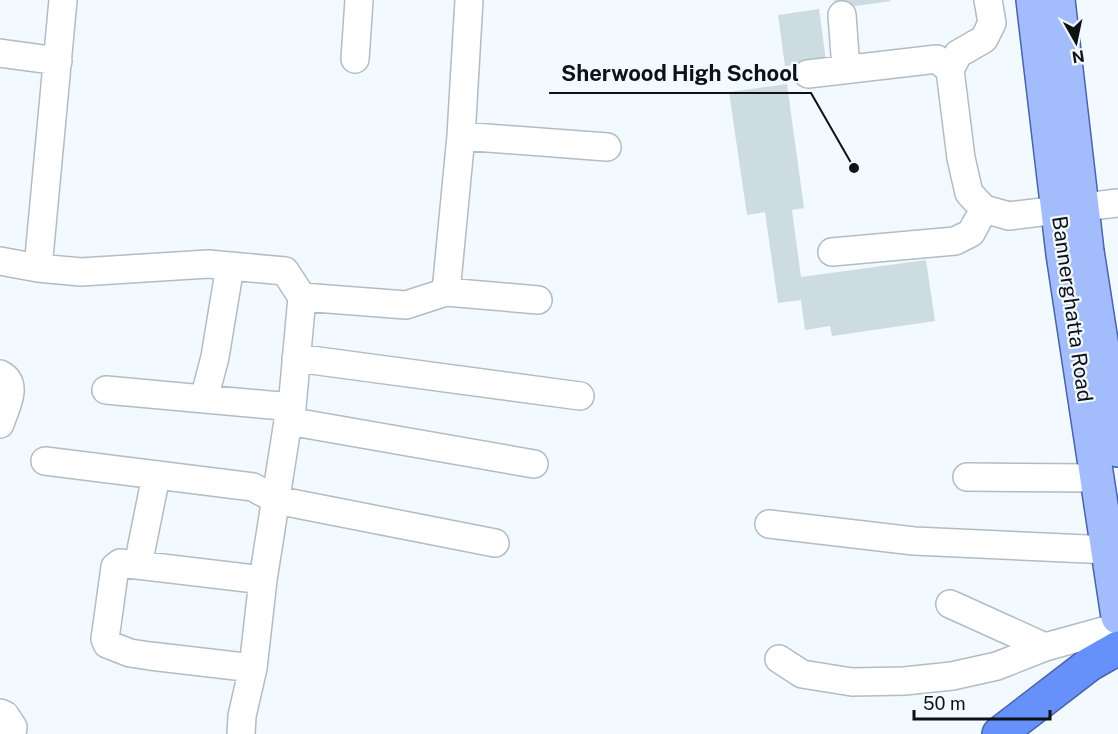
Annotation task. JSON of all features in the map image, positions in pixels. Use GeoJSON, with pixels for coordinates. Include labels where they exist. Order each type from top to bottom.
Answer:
{"type":"FeatureCollection","features":[{"type":"Feature","properties":{"kind":"highway"},"geometry":{"type":"LineString","coordinates":[[999,734],[1090,664],[1118,648]]}},
{"type":"Feature","properties":{"kind":"main road","name":"Bannerghatta Road"},"geometry":{"type":"LineString","coordinates":[[1033,0],[1070,209],[1088,251],[1118,450]]}},
{"type":"Feature","properties":{"kind":"main road","name":"Bannerghatta Road"},"geometry":{"type":"LineString","coordinates":[[1058,0],[1070,209],[1063,254],[1097,478],[1110,513],[1108,550],[1118,617]]}},
{"type":"Feature","properties":{"kind":"street"},"geometry":{"type":"LineString","coordinates":[[38,268],[63,0]]}},
{"type":"Feature","properties":{"kind":"street"},"geometry":{"type":"LineString","coordinates":[[355,58],[359,0]]}},
{"type":"Feature","properties":{"kind":"street"},"geometry":{"type":"LineString","coordinates":[[446,292],[461,136],[469,0]]}},
{"type":"Feature","properties":{"kind":"street"},"geometry":{"type":"LineString","coordinates":[[988,0],[992,23],[984,39],[958,54],[950,70],[961,158],[969,193],[984,209],[1009,216],[1118,203]]}},
{"type":"Feature","properties":{"kind":"street"},"geometry":{"type":"LineString","coordinates":[[843,15],[846,69]]}},
{"type":"Feature","properties":{"kind":"street"},"geometry":{"type":"LineString","coordinates":[[0,52],[58,61]]}},
{"type":"Feature","properties":{"kind":"street"},"geometry":{"type":"LineString","coordinates":[[808,74],[937,59],[950,70]]}},
{"type":"Feature","properties":{"kind":"street"},"geometry":{"type":"LineString","coordinates":[[461,136],[607,147]]}},
{"type":"Feature","properties":{"kind":"street"},"geometry":{"type":"LineString","coordinates":[[832,252],[955,241],[971,233],[984,209]]}},
{"type":"Feature","properties":{"kind":"street"},"geometry":{"type":"LineString","coordinates":[[0,261],[38,268],[81,272],[208,264],[285,271],[302,297],[290,414],[263,580],[253,668],[242,716],[241,734]]}},
{"type":"Feature","properties":{"kind":"street"},"geometry":{"type":"LineString","coordinates":[[204,399],[215,357],[230,266]]}},
{"type":"Feature","properties":{"kind":"street"},"geometry":{"type":"LineString","coordinates":[[302,297],[406,305],[446,292],[538,300]]}},
{"type":"Feature","properties":{"kind":"street"},"geometry":{"type":"LineString","coordinates":[[296,358],[580,396]]}},
{"type":"Feature","properties":{"kind":"street"},"geometry":{"type":"LineString","coordinates":[[0,374],[10,382],[11,392],[0,424]]}},
{"type":"Feature","properties":{"kind":"street"},"geometry":{"type":"LineString","coordinates":[[106,390],[204,399],[290,414],[534,464]]}},
{"type":"Feature","properties":{"kind":"street"},"geometry":{"type":"LineString","coordinates":[[45,461],[253,488],[276,500],[495,543]]}},
{"type":"Feature","properties":{"kind":"street"},"geometry":{"type":"LineString","coordinates":[[141,550],[156,476]]}},
{"type":"Feature","properties":{"kind":"street"},"geometry":{"type":"LineString","coordinates":[[967,477],[1097,478]]}},
{"type":"Feature","properties":{"kind":"street"},"geometry":{"type":"LineString","coordinates":[[769,524],[914,541],[1108,550]]}},
{"type":"Feature","properties":{"kind":"street"},"geometry":{"type":"LineString","coordinates":[[253,668],[130,653],[107,644],[105,639],[113,573],[115,567],[120,563],[263,580]]}},
{"type":"Feature","properties":{"kind":"street"},"geometry":{"type":"LineString","coordinates":[[950,603],[1045,647]]}},
{"type":"Feature","properties":{"kind":"street"},"geometry":{"type":"LineString","coordinates":[[779,659],[802,674],[852,682],[904,681],[952,676],[997,666],[1045,647],[1118,627]]}},
{"type":"Feature","properties":{"kind":"street"},"geometry":{"type":"LineString","coordinates":[[0,713],[5,715],[13,727],[12,734]]}},
{"type":"Feature","properties":{"kind":"building"},"geometry":{"type":"Polygon","coordinates":[[[834,0],[890,0],[891,1],[835,9],[834,0]]]}},
{"type":"Feature","properties":{"kind":"building"},"geometry":{"type":"Polygon","coordinates":[[[819,9],[826,61],[785,66],[778,15],[819,9]]]}},
{"type":"Feature","properties":{"kind":"building"},"geometry":{"type":"Polygon","coordinates":[[[787,84],[804,208],[792,210],[801,277],[926,260],[935,321],[832,336],[830,326],[805,330],[801,300],[778,303],[765,212],[747,215],[729,92],[787,84]]]}},
{"type":"Feature","properties":{"kind":"place","name":"Sherwood High School"},"geometry":{"type":"Point","coordinates":[854,168]}}]}
